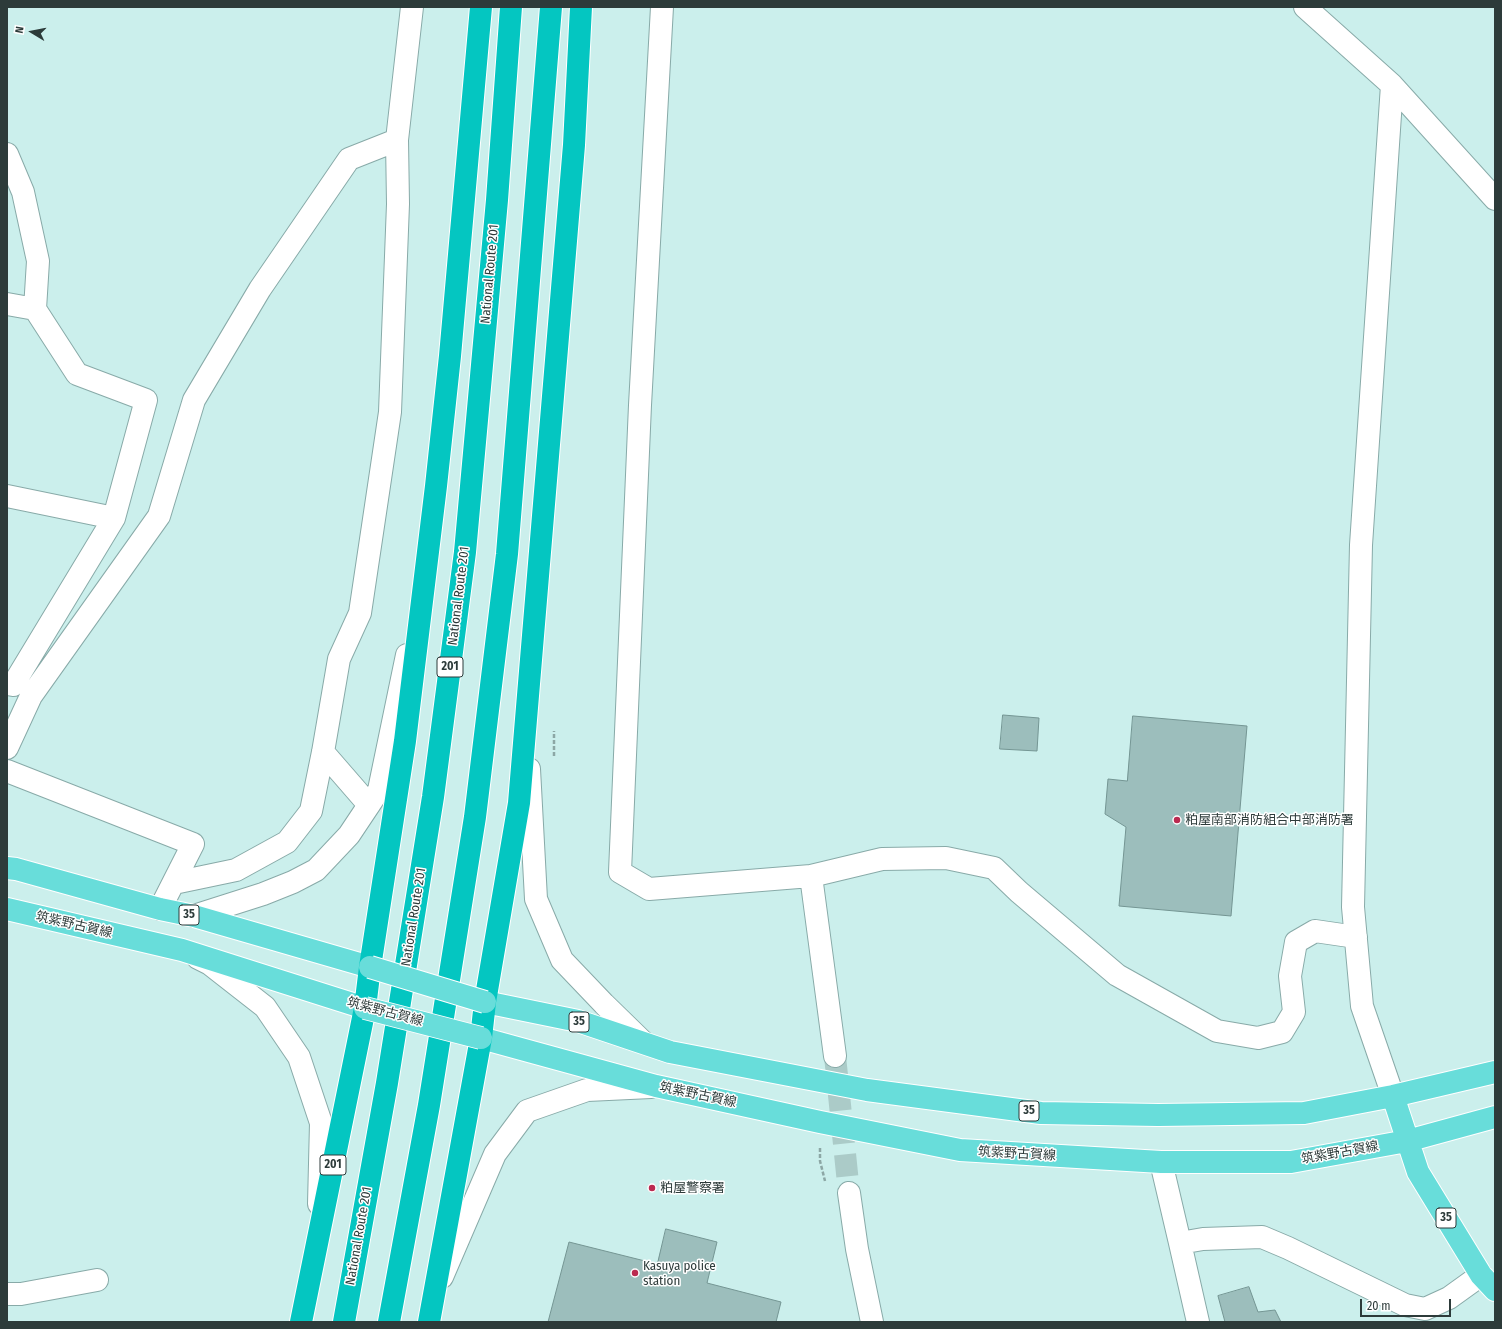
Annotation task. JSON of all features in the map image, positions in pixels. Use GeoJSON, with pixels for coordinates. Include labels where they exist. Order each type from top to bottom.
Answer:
{"type":"FeatureCollection","features":[{"type":"Feature","properties":{"kind":"highway","name":"201"},"geometry":{"type":"LineString","coordinates":[[301,1322],[365,1008],[405,740],[436,486],[450,356],[481,7]]}},
{"type":"Feature","properties":{"kind":"highway","name":"National Route 201"},"geometry":{"type":"LineString","coordinates":[[344,1322],[387,1083],[433,797],[462,576],[497,200],[511,7]]}},
{"type":"Feature","properties":{"kind":"highway"},"geometry":{"type":"LineString","coordinates":[[389,1322],[429,1106],[475,817],[506,554],[551,7]]}},
{"type":"Feature","properties":{"kind":"highway"},"geometry":{"type":"LineString","coordinates":[[429,1322],[436,1291],[481,1038],[485,1002],[519,803],[574,145],[581,7]]}},
{"type":"Feature","properties":{"kind":"main road","name":"35"},"geometry":{"type":"LineString","coordinates":[[7,868],[16,869],[160,909],[194,916],[485,1002],[578,1021],[670,1052],[867,1090],[1041,1113],[1158,1115],[1304,1113],[1393,1096],[1495,1072]]}},
{"type":"Feature","properties":{"kind":"main road","name":"筑紫野古賀線"},"geometry":{"type":"LineString","coordinates":[[7,909],[182,950],[365,1008],[656,1086],[960,1150],[1161,1162],[1291,1162],[1407,1141],[1495,1118]]}},
{"type":"Feature","properties":{"kind":"main road","name":"35"},"geometry":{"type":"LineString","coordinates":[[1393,1096],[1418,1172],[1488,1283]]}},
{"type":"Feature","properties":{"kind":"street"},"geometry":{"type":"LineString","coordinates":[[174,883],[236,870],[287,842],[311,812],[339,659],[360,613],[390,412],[398,204],[397,140],[412,7]]}},
{"type":"Feature","properties":{"kind":"street"},"geometry":{"type":"LineString","coordinates":[[662,7],[639,429],[620,872],[649,889],[811,876],[882,860],[946,858],[994,868],[1019,892],[1117,975],[1217,1030],[1258,1038],[1282,1032],[1294,1012],[1290,976],[1296,942],[1315,931],[1356,937]]}},
{"type":"Feature","properties":{"kind":"street"},"geometry":{"type":"LineString","coordinates":[[1305,7],[1392,85],[1495,199]]}},
{"type":"Feature","properties":{"kind":"street"},"geometry":{"type":"LineString","coordinates":[[1392,85],[1361,546],[1353,907],[1362,1006],[1393,1096]]}},
{"type":"Feature","properties":{"kind":"street"},"geometry":{"type":"LineString","coordinates":[[7,748],[31,696],[159,516],[194,400],[260,289],[349,159],[397,140]]}},
{"type":"Feature","properties":{"kind":"street"},"geometry":{"type":"LineString","coordinates":[[7,154],[23,192],[38,261],[36,309],[77,374],[146,400],[114,518],[13,685],[7,684]]}},
{"type":"Feature","properties":{"kind":"street"},"geometry":{"type":"LineString","coordinates":[[7,304],[36,309]]}},
{"type":"Feature","properties":{"kind":"street"},"geometry":{"type":"LineString","coordinates":[[194,916],[263,894],[293,882],[316,870],[349,834],[379,790],[423,572],[436,486]]}},
{"type":"Feature","properties":{"kind":"street"},"geometry":{"type":"LineString","coordinates":[[7,496],[114,518]]}},
{"type":"Feature","properties":{"kind":"street"},"geometry":{"type":"LineString","coordinates":[[525,718],[536,899],[562,960],[643,1042]]}},
{"type":"Feature","properties":{"kind":"street"},"geometry":{"type":"LineString","coordinates":[[323,752],[369,805]]}},
{"type":"Feature","properties":{"kind":"street"},"geometry":{"type":"LineString","coordinates":[[7,771],[193,844],[160,909]]}},
{"type":"Feature","properties":{"kind":"street"},"geometry":{"type":"LineString","coordinates":[[811,876],[835,1056]]}},
{"type":"Feature","properties":{"kind":"street"},"geometry":{"type":"LineString","coordinates":[[182,950],[210,964],[265,1007],[299,1057],[321,1123],[319,1233]]}},
{"type":"Feature","properties":{"kind":"street"},"geometry":{"type":"LineString","coordinates":[[436,1291],[495,1154],[527,1111],[587,1090],[656,1086]]}},
{"type":"Feature","properties":{"kind":"street"},"geometry":{"type":"LineString","coordinates":[[1161,1162],[1198,1322]]}},
{"type":"Feature","properties":{"kind":"street"},"geometry":{"type":"LineString","coordinates":[[849,1193],[857,1249],[872,1322]]}},
{"type":"Feature","properties":{"kind":"street"},"geometry":{"type":"LineString","coordinates":[[1180,1243],[1203,1239],[1262,1237],[1288,1248],[1405,1305],[1426,1309],[1449,1298],[1488,1283]]}},
{"type":"Feature","properties":{"kind":"street"},"geometry":{"type":"LineString","coordinates":[[7,1294],[21,1294],[97,1280]]}},
{"type":"Feature","properties":{"kind":"path"},"geometry":{"type":"LineString","coordinates":[[554,731],[554,762]]}},
{"type":"Feature","properties":{"kind":"building"},"geometry":{"type":"Polygon","coordinates":[[[1003,715],[1039,718],[1037,751],[1000,749],[1003,715]]]}},
{"type":"Feature","properties":{"kind":"building","name":"粕屋南部消防組合中部消防署"},"geometry":{"type":"Polygon","coordinates":[[[1133,716],[1247,726],[1231,916],[1119,906],[1126,827],[1105,814],[1108,779],[1127,781],[1133,716]]]}},
{"type":"Feature","properties":{"kind":"building","name":"Kasuya police station"},"geometry":{"type":"Polygon","coordinates":[[[666,1229],[717,1242],[707,1283],[781,1302],[776,1322],[548,1322],[569,1242],[657,1264],[666,1229]]]}},
{"type":"Feature","properties":{"kind":"building"},"geometry":{"type":"Polygon","coordinates":[[[1249,1287],[1258,1312],[1275,1310],[1281,1322],[1225,1322],[1218,1296],[1249,1287]]]}},
{"type":"Feature","properties":{"kind":"tunnel"},"geometry":{"type":"LineString","coordinates":[[835,1056],[849,1193]]}},
{"type":"Feature","properties":{"kind":"place","name":"粕屋南部消防組合中部消防署"},"geometry":{"type":"Point","coordinates":[1177,820]}},
{"type":"Feature","properties":{"kind":"place","name":"粕屋警察署"},"geometry":{"type":"Point","coordinates":[652,1188]}},
{"type":"Feature","properties":{"kind":"place","name":"Kasuya police station"},"geometry":{"type":"Point","coordinates":[635,1273]}}]}
